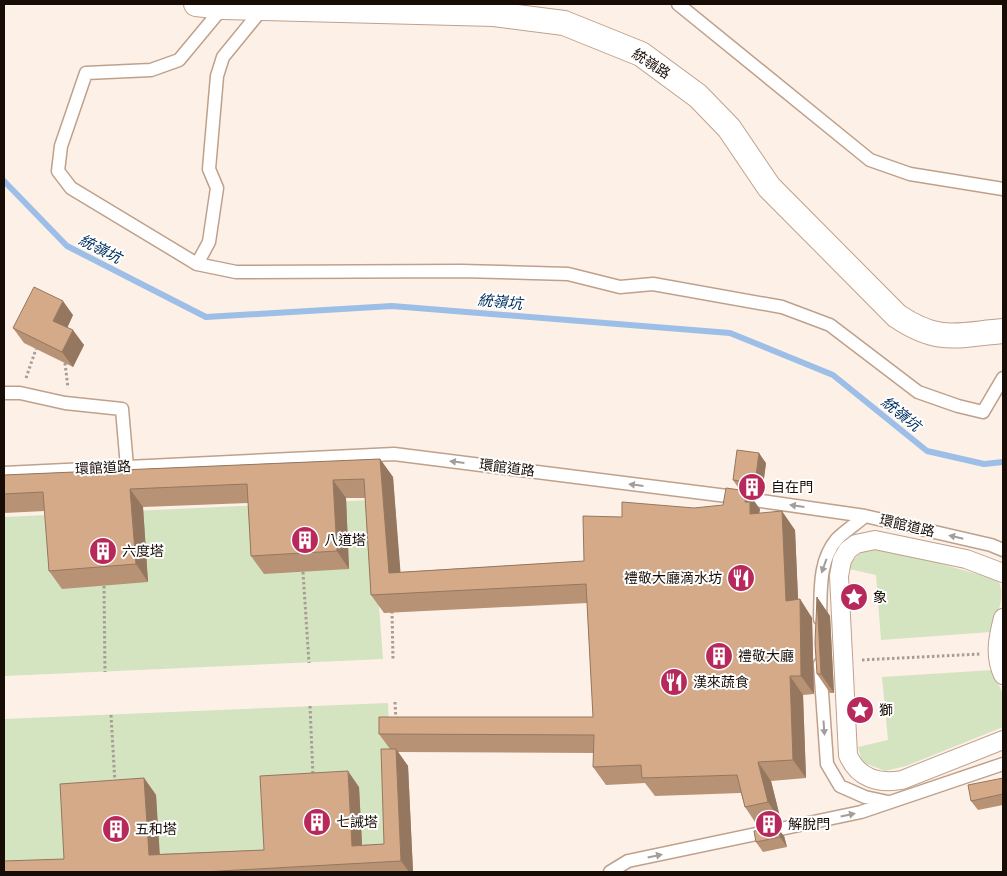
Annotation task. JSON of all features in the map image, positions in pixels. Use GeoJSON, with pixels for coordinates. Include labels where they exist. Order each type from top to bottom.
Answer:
{"type":"FeatureCollection","features":[{"type":"Feature","properties":{"kind":"street","name":"統嶺路"},"geometry":{"type":"LineString","coordinates":[[196,4],[223,7],[494,14],[564,23],[641,54],[704,102],[728,128],[769,187],[897,316],[918,330],[940,337],[1003,331]]}},
{"type":"Feature","properties":{"kind":"street"},"geometry":{"type":"LineString","coordinates":[[1003,573],[966,559],[911,548],[885,540],[856,544],[848,550],[842,560],[838,576],[848,755],[856,771],[871,779],[886,782],[902,780],[1003,740]]}},
{"type":"Feature","properties":{"kind":"street"},"geometry":{"type":"LineString","coordinates":[[1003,618],[998,638],[998,654],[1003,675]]}},
{"type":"Feature","properties":{"kind":"lane"},"geometry":{"type":"LineString","coordinates":[[678,4],[870,160],[910,174],[1003,189]]}},
{"type":"Feature","properties":{"kind":"lane"},"geometry":{"type":"LineString","coordinates":[[223,7],[179,60],[151,70],[86,73],[61,146],[58,171],[71,188],[198,264],[236,272],[462,271],[558,273],[620,287],[653,284],[782,307],[830,325],[918,392],[958,406],[984,412],[1003,378]]}},
{"type":"Feature","properties":{"kind":"lane"},"geometry":{"type":"LineString","coordinates":[[198,264],[209,242],[217,188],[209,168],[217,76],[223,56],[263,8]]}},
{"type":"Feature","properties":{"kind":"lane"},"geometry":{"type":"LineString","coordinates":[[4,393],[20,393],[69,403],[122,409],[127,467]]}},
{"type":"Feature","properties":{"kind":"lane","name":"環館道路"},"geometry":{"type":"LineString","coordinates":[[4,473],[394,454],[727,496],[865,516],[991,545],[1003,550]]}},
{"type":"Feature","properties":{"kind":"lane"},"geometry":{"type":"LineString","coordinates":[[820,632],[821,573],[837,539],[865,516]]}},
{"type":"Feature","properties":{"kind":"lane"},"geometry":{"type":"LineString","coordinates":[[820,652],[827,764],[840,786],[865,797],[888,802]]}},
{"type":"Feature","properties":{"kind":"lane"},"geometry":{"type":"LineString","coordinates":[[610,872],[628,861],[861,812],[1003,764]]}},
{"type":"Feature","properties":{"kind":"path"},"geometry":{"type":"LineString","coordinates":[[20,393],[36,349]]}},
{"type":"Feature","properties":{"kind":"path"},"geometry":{"type":"LineString","coordinates":[[65,363],[69,403]]}},
{"type":"Feature","properties":{"kind":"path"},"geometry":{"type":"LineString","coordinates":[[303,572],[309,663]]}},
{"type":"Feature","properties":{"kind":"path"},"geometry":{"type":"LineString","coordinates":[[104,586],[105,672]]}},
{"type":"Feature","properties":{"kind":"path"},"geometry":{"type":"LineString","coordinates":[[392,610],[393,659]]}},
{"type":"Feature","properties":{"kind":"path"},"geometry":{"type":"LineString","coordinates":[[842,662],[998,654]]}},
{"type":"Feature","properties":{"kind":"path"},"geometry":{"type":"LineString","coordinates":[[395,702],[396,722]]}},
{"type":"Feature","properties":{"kind":"path"},"geometry":{"type":"LineString","coordinates":[[310,706],[313,780]]}},
{"type":"Feature","properties":{"kind":"path"},"geometry":{"type":"LineString","coordinates":[[111,714],[115,788]]}},
{"type":"Feature","properties":{"kind":"green space"},"geometry":{"type":"Polygon","coordinates":[[[371,500],[383,659],[4,676],[4,517],[371,500]]]}},
{"type":"Feature","properties":{"kind":"green space"},"geometry":{"type":"Polygon","coordinates":[[[881,547],[998,580],[1001,599],[991,632],[881,640],[876,575],[849,569],[861,553],[881,547]]]}},
{"type":"Feature","properties":{"kind":"green space"},"geometry":{"type":"Polygon","coordinates":[[[993,670],[1003,695],[1003,727],[906,766],[885,771],[862,762],[858,747],[888,740],[882,677],[993,670]]]}},
{"type":"Feature","properties":{"kind":"green space"},"geometry":{"type":"Polygon","coordinates":[[[388,703],[394,858],[4,872],[4,719],[388,703]]]}},
{"type":"Feature","properties":{"kind":"building"},"geometry":{"type":"Polygon","coordinates":[[[34,287],[63,301],[53,321],[73,330],[62,352],[13,328],[34,287]]]}},
{"type":"Feature","properties":{"kind":"building"},"geometry":{"type":"Polygon","coordinates":[[[737,450],[759,453],[755,483],[733,480],[737,450]]]}},
{"type":"Feature","properties":{"kind":"building"},"geometry":{"type":"Polygon","coordinates":[[[380,459],[389,573],[584,561],[583,516],[622,517],[622,502],[694,508],[723,505],[726,488],[747,491],[745,502],[750,502],[750,514],[782,511],[786,601],[800,599],[801,676],[790,676],[793,760],[758,762],[768,802],[745,807],[737,775],[642,778],[641,765],[593,767],[594,735],[379,734],[379,717],[593,717],[586,584],[371,595],[364,479],[333,480],[337,551],[251,556],[247,484],[130,489],[136,564],[49,571],[43,492],[4,494],[4,475],[380,459]]]}},
{"type":"Feature","properties":{"kind":"building"},"geometry":{"type":"Polygon","coordinates":[[[817,597],[821,674],[817,674],[815,643],[817,597]]]}},
{"type":"Feature","properties":{"kind":"building"},"geometry":{"type":"Polygon","coordinates":[[[381,749],[396,749],[401,861],[203,872],[4,872],[4,861],[64,859],[60,784],[144,778],[149,855],[264,850],[260,776],[348,771],[352,846],[384,844],[381,749]]]}},
{"type":"Feature","properties":{"kind":"building"},"geometry":{"type":"Polygon","coordinates":[[[1003,778],[1003,794],[971,801],[968,785],[1003,778]]]}},
{"type":"Feature","properties":{"kind":"building"},"geometry":{"type":"Polygon","coordinates":[[[777,827],[780,837],[756,842],[754,831],[777,827]]]}},
{"type":"Feature","properties":{"kind":"waterway","name":"統嶺坑"},"geometry":{"type":"LineString","coordinates":[[4,181],[67,246],[206,317],[392,306],[730,333],[833,375],[927,451],[984,464],[1003,462]]}},
{"type":"Feature","properties":{"kind":"place","name":"自在門"},"geometry":{"type":"Point","coordinates":[752,487]}},
{"type":"Feature","properties":{"kind":"place","name":"八道塔"},"geometry":{"type":"Point","coordinates":[305,540]}},
{"type":"Feature","properties":{"kind":"place","name":"六度塔"},"geometry":{"type":"Point","coordinates":[103,551]}},
{"type":"Feature","properties":{"kind":"place","name":"禮敬大廳滴水坊"},"geometry":{"type":"Point","coordinates":[741,578]}},
{"type":"Feature","properties":{"kind":"place","name":"象"},"geometry":{"type":"Point","coordinates":[854,597]}},
{"type":"Feature","properties":{"kind":"place","name":"禮敬大廳"},"geometry":{"type":"Point","coordinates":[719,656]}},
{"type":"Feature","properties":{"kind":"place","name":"漢來蔬食"},"geometry":{"type":"Point","coordinates":[674,682]}},
{"type":"Feature","properties":{"kind":"place","name":"獅"},"geometry":{"type":"Point","coordinates":[860,710]}},
{"type":"Feature","properties":{"kind":"place","name":"七誡塔"},"geometry":{"type":"Point","coordinates":[317,822]}},
{"type":"Feature","properties":{"kind":"place","name":"解脫門"},"geometry":{"type":"Point","coordinates":[769,824]}},
{"type":"Feature","properties":{"kind":"place","name":"五和塔"},"geometry":{"type":"Point","coordinates":[116,829]}}]}
